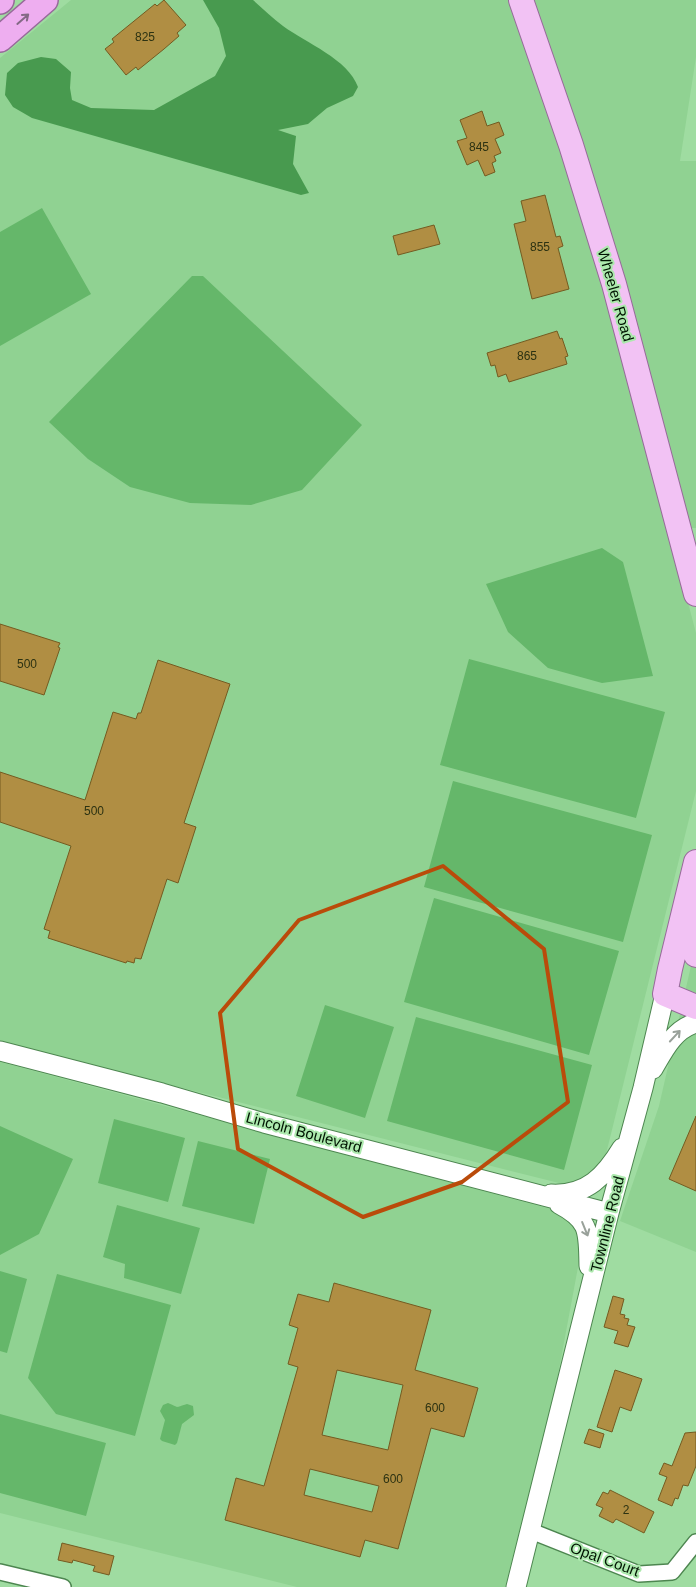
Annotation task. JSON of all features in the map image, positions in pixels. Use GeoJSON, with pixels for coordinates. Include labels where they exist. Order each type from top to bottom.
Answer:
{"type":"FeatureCollection","features":[{"type":"Feature","properties":{"kind":"highway"},"geometry":{"type":"LineString","coordinates":[[0,39],[45,0]]}},
{"type":"Feature","properties":{"kind":"main road","name":"Wheeler Road"},"geometry":{"type":"LineString","coordinates":[[521,0],[571,145],[616,291],[696,594]]}},
{"type":"Feature","properties":{"kind":"main road","name":"Townline Road"},"geometry":{"type":"LineString","coordinates":[[666,994],[670,969],[696,862]]}},
{"type":"Feature","properties":{"kind":"main road"},"geometry":{"type":"LineString","coordinates":[[689,890],[696,955]]}},
{"type":"Feature","properties":{"kind":"main road"},"geometry":{"type":"LineString","coordinates":[[666,994],[696,1007]]}},
{"type":"Feature","properties":{"kind":"street","name":"Townline Road"},"geometry":{"type":"LineString","coordinates":[[516,1587],[609,1213],[666,994]]}},
{"type":"Feature","properties":{"kind":"street"},"geometry":{"type":"LineString","coordinates":[[643,1088],[674,1035],[686,1026],[696,1023]]}},
{"type":"Feature","properties":{"kind":"street","name":"Lincoln Boulevard"},"geometry":{"type":"LineString","coordinates":[[0,1051],[162,1093],[264,1123],[609,1213]]}},
{"type":"Feature","properties":{"kind":"street"},"geometry":{"type":"LineString","coordinates":[[533,1193],[558,1194],[588,1187],[600,1178],[614,1162],[631,1132]]}},
{"type":"Feature","properties":{"kind":"street"},"geometry":{"type":"LineString","coordinates":[[533,1193],[572,1211],[584,1223],[589,1237],[590,1290]]}},
{"type":"Feature","properties":{"kind":"street","name":"Opal Court"},"geometry":{"type":"LineString","coordinates":[[531,1531],[640,1574],[672,1572],[696,1542]]}},
{"type":"Feature","properties":{"kind":"street"},"geometry":{"type":"LineString","coordinates":[[0,1572],[63,1587]]}},
{"type":"Feature","properties":{"kind":"highlighted area"},"geometry":{"type":"Polygon","coordinates":[[[443,866],[544,949],[568,1102],[462,1182],[363,1217],[238,1149],[220,1013],[299,920],[443,866]]]}},
{"type":"Feature","properties":{"kind":"shaded area"},"geometry":{"type":"Polygon","coordinates":[[[71,0],[696,0],[696,57],[680,161],[696,161],[696,528],[691,528],[661,500],[696,633],[696,791],[604,1162],[579,1185],[563,1184],[0,1042],[0,58],[71,0]]]}},
{"type":"Feature","properties":{"kind":"shaded area"},"geometry":{"type":"Polygon","coordinates":[[[203,0],[253,0],[283,26],[336,60],[353,77],[358,87],[353,96],[327,108],[308,124],[278,130],[296,136],[293,164],[309,193],[301,195],[32,118],[13,107],[5,95],[7,73],[18,63],[41,57],[56,59],[71,72],[70,88],[72,100],[91,108],[154,110],[215,76],[226,56],[219,28],[203,0]]]}},
{"type":"Feature","properties":{"kind":"shaded area"},"geometry":{"type":"Polygon","coordinates":[[[42,208],[91,294],[0,346],[0,232],[42,208]]]}},
{"type":"Feature","properties":{"kind":"shaded area"},"geometry":{"type":"Polygon","coordinates":[[[192,276],[203,276],[362,425],[302,490],[251,505],[190,503],[130,487],[88,459],[49,422],[192,276]]]}},
{"type":"Feature","properties":{"kind":"shaded area"},"geometry":{"type":"Polygon","coordinates":[[[602,548],[623,562],[653,676],[602,683],[548,668],[508,632],[486,584],[602,548]]]}},
{"type":"Feature","properties":{"kind":"shaded area"},"geometry":{"type":"Polygon","coordinates":[[[469,659],[665,712],[636,818],[440,765],[469,659]]]}},
{"type":"Feature","properties":{"kind":"shaded area"},"geometry":{"type":"Polygon","coordinates":[[[453,781],[652,835],[623,942],[424,887],[453,781]]]}},
{"type":"Feature","properties":{"kind":"shaded area"},"geometry":{"type":"Polygon","coordinates":[[[434,898],[619,951],[589,1055],[404,1002],[434,898]]]}},
{"type":"Feature","properties":{"kind":"shaded area"},"geometry":{"type":"Polygon","coordinates":[[[696,944],[696,1252],[620,1221],[659,1106],[696,944]]]}},
{"type":"Feature","properties":{"kind":"shaded area"},"geometry":{"type":"Polygon","coordinates":[[[325,1005],[394,1027],[365,1118],[296,1096],[325,1005]]]}},
{"type":"Feature","properties":{"kind":"shaded area"},"geometry":{"type":"Polygon","coordinates":[[[416,1017],[592,1065],[564,1170],[387,1121],[416,1017]]]}},
{"type":"Feature","properties":{"kind":"shaded area"},"geometry":{"type":"Polygon","coordinates":[[[0,1062],[558,1211],[579,1225],[581,1251],[552,1407],[505,1587],[297,1587],[0,1513],[0,1062]]]}},
{"type":"Feature","properties":{"kind":"shaded area"},"geometry":{"type":"Polygon","coordinates":[[[114,1119],[185,1138],[168,1202],[98,1183],[114,1119]]]}},
{"type":"Feature","properties":{"kind":"shaded area"},"geometry":{"type":"Polygon","coordinates":[[[0,1126],[73,1159],[39,1234],[0,1255],[0,1126]]]}},
{"type":"Feature","properties":{"kind":"shaded area"},"geometry":{"type":"Polygon","coordinates":[[[198,1141],[270,1159],[254,1224],[182,1206],[198,1141]]]}},
{"type":"Feature","properties":{"kind":"shaded area"},"geometry":{"type":"Polygon","coordinates":[[[117,1205],[200,1228],[181,1294],[124,1278],[125,1264],[103,1257],[117,1205]]]}},
{"type":"Feature","properties":{"kind":"shaded area"},"geometry":{"type":"Polygon","coordinates":[[[0,1271],[27,1279],[7,1353],[0,1351],[0,1271]]]}},
{"type":"Feature","properties":{"kind":"shaded area"},"geometry":{"type":"Polygon","coordinates":[[[57,1274],[171,1305],[135,1436],[56,1414],[28,1378],[57,1274]]]}},
{"type":"Feature","properties":{"kind":"shaded area"},"geometry":{"type":"Polygon","coordinates":[[[168,1403],[177,1407],[187,1404],[193,1406],[194,1415],[182,1424],[175,1445],[160,1439],[165,1420],[160,1411],[163,1405],[168,1403]]]}},
{"type":"Feature","properties":{"kind":"shaded area"},"geometry":{"type":"Polygon","coordinates":[[[0,1414],[106,1443],[86,1516],[0,1493],[0,1414]]]}},
{"type":"Feature","properties":{"kind":"building"},"geometry":{"type":"Polygon","coordinates":[[[164,0],[186,25],[177,33],[179,36],[164,49],[138,70],[136,67],[126,75],[105,49],[114,42],[112,39],[155,4],[157,6],[164,0]]]}},
{"type":"Feature","properties":{"kind":"building"},"geometry":{"type":"Polygon","coordinates":[[[482,111],[487,126],[499,122],[504,135],[495,139],[501,153],[494,156],[496,161],[492,163],[495,172],[485,176],[478,160],[467,165],[457,141],[467,138],[460,120],[482,111]]]}},
{"type":"Feature","properties":{"kind":"building"},"geometry":{"type":"Polygon","coordinates":[[[545,195],[556,237],[560,236],[563,246],[558,248],[569,289],[532,299],[514,224],[526,221],[521,201],[545,195]]]}},
{"type":"Feature","properties":{"kind":"building"},"geometry":{"type":"Polygon","coordinates":[[[434,225],[440,244],[398,255],[393,236],[434,225]]]}},
{"type":"Feature","properties":{"kind":"building"},"geometry":{"type":"Polygon","coordinates":[[[557,331],[560,339],[562,338],[568,356],[565,357],[567,364],[509,382],[506,374],[498,377],[495,365],[491,366],[487,353],[557,331]]]}},
{"type":"Feature","properties":{"kind":"building"},"geometry":{"type":"Polygon","coordinates":[[[0,624],[60,643],[44,695],[0,681],[0,624]]]}},
{"type":"Feature","properties":{"kind":"building"},"geometry":{"type":"Polygon","coordinates":[[[158,660],[230,684],[184,823],[196,827],[178,883],[167,879],[141,959],[135,958],[134,963],[127,961],[126,963],[48,938],[50,931],[44,929],[71,846],[0,822],[0,772],[85,800],[113,712],[136,719],[138,713],[141,713],[158,660]]]}},
{"type":"Feature","properties":{"kind":"building"},"geometry":{"type":"Polygon","coordinates":[[[696,1116],[696,1191],[669,1179],[696,1116]]]}},
{"type":"Feature","properties":{"kind":"building"},"geometry":{"type":"Polygon","coordinates":[[[334,1283],[431,1310],[415,1370],[478,1388],[464,1437],[431,1428],[398,1549],[365,1540],[360,1557],[225,1520],[236,1478],[264,1486],[298,1367],[288,1364],[298,1328],[289,1325],[298,1294],[329,1302],[334,1283]],[[337,1370],[322,1435],[388,1450],[403,1385],[337,1370]],[[310,1469],[304,1495],[372,1512],[379,1486],[310,1469]]]}},
{"type":"Feature","properties":{"kind":"building"},"geometry":{"type":"Polygon","coordinates":[[[613,1296],[624,1299],[620,1314],[625,1315],[624,1318],[629,1319],[627,1325],[635,1327],[628,1347],[614,1343],[618,1331],[604,1327],[613,1296]]]}},
{"type":"Feature","properties":{"kind":"building"},"geometry":{"type":"Polygon","coordinates":[[[615,1370],[642,1379],[631,1411],[620,1407],[612,1432],[597,1427],[615,1370]]]}},
{"type":"Feature","properties":{"kind":"building"},"geometry":{"type":"Polygon","coordinates":[[[589,1429],[604,1434],[600,1448],[584,1443],[589,1429]]]}},
{"type":"Feature","properties":{"kind":"building"},"geometry":{"type":"Polygon","coordinates":[[[696,1432],[696,1466],[688,1486],[683,1485],[678,1499],[675,1498],[672,1506],[658,1500],[667,1477],[659,1474],[664,1463],[672,1466],[685,1433],[696,1432]]]}},
{"type":"Feature","properties":{"kind":"building"},"geometry":{"type":"Polygon","coordinates":[[[610,1490],[654,1512],[644,1533],[616,1519],[613,1523],[599,1516],[603,1508],[596,1505],[603,1492],[608,1494],[610,1490]]]}},
{"type":"Feature","properties":{"kind":"building"},"geometry":{"type":"Polygon","coordinates":[[[62,1543],[114,1556],[109,1575],[93,1571],[95,1566],[73,1560],[72,1563],[58,1560],[62,1543]]]}}]}
